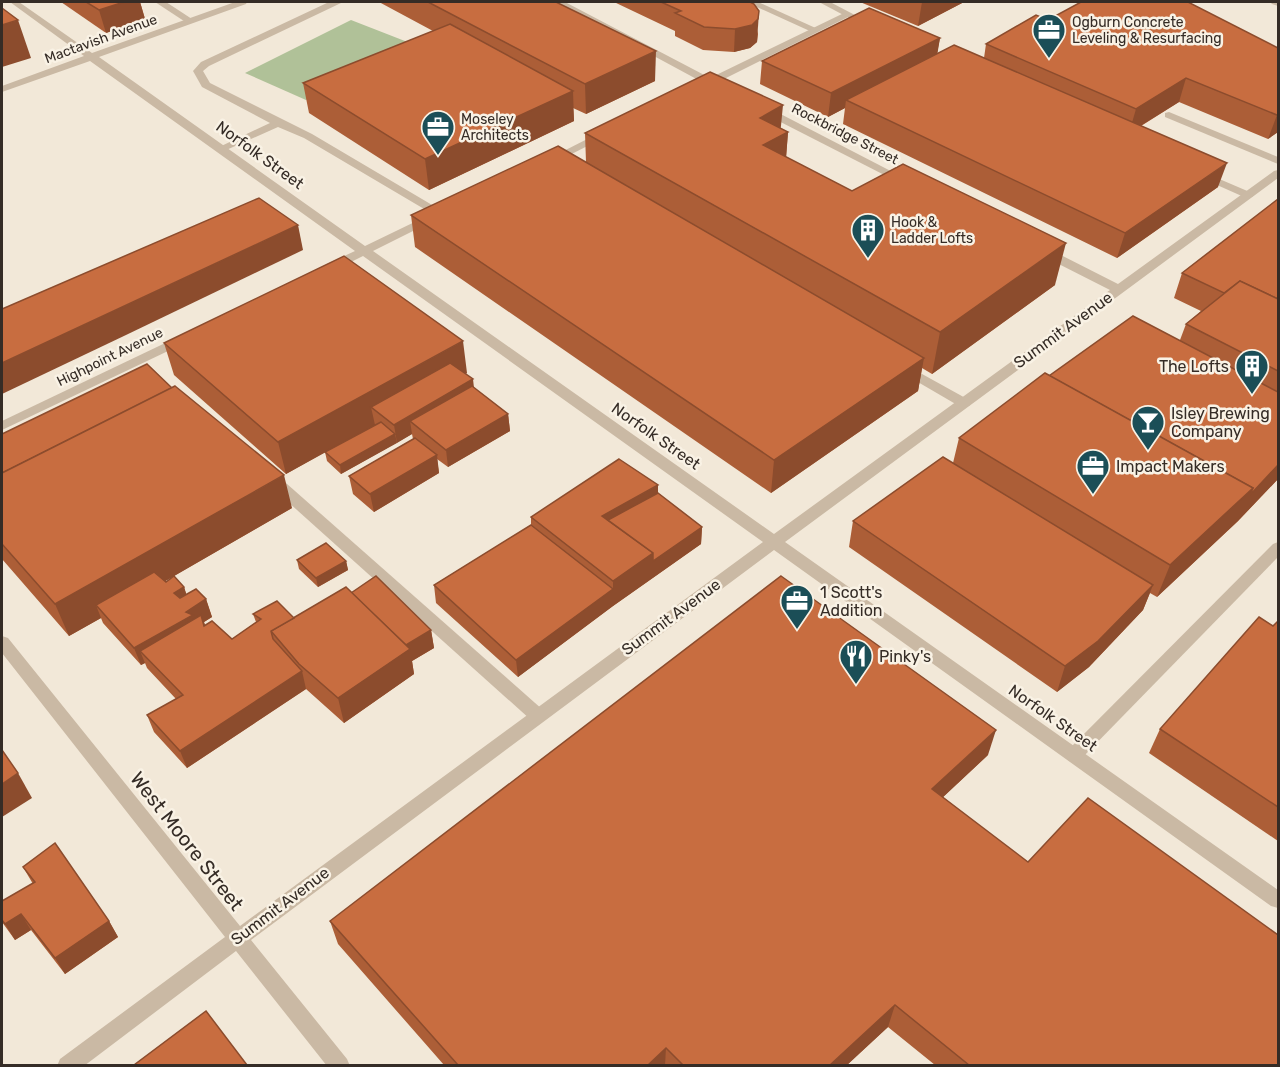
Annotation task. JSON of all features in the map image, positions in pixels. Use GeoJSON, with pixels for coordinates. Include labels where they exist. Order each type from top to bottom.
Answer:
{"type":"FeatureCollection","features":[{"type":"Feature","properties":{"kind":"street","name":"Norfolk Street"},"geometry":{"type":"LineString","coordinates":[[14,2],[1278,900]]}},
{"type":"Feature","properties":{"kind":"street"},"geometry":{"type":"LineString","coordinates":[[160,2],[190,21]]}},
{"type":"Feature","properties":{"kind":"street","name":"Mactavish Avenue"},"geometry":{"type":"LineString","coordinates":[[2,89],[241,2]]}},
{"type":"Feature","properties":{"kind":"street"},"geometry":{"type":"LineString","coordinates":[[316,274],[445,211],[308,136],[206,85],[198,71],[206,64],[336,3],[333,2]]}},
{"type":"Feature","properties":{"kind":"street"},"geometry":{"type":"LineString","coordinates":[[559,2],[730,93]]}},
{"type":"Feature","properties":{"kind":"street"},"geometry":{"type":"LineString","coordinates":[[751,2],[814,30]]}},
{"type":"Feature","properties":{"kind":"street"},"geometry":{"type":"LineString","coordinates":[[824,2],[879,29]]}},
{"type":"Feature","properties":{"kind":"street"},"geometry":{"type":"LineString","coordinates":[[687,92],[847,15]]}},
{"type":"Feature","properties":{"kind":"street","name":"Rockbridge Street"},"geometry":{"type":"LineString","coordinates":[[751,103],[920,189]]}},
{"type":"Feature","properties":{"kind":"street"},"geometry":{"type":"LineString","coordinates":[[1169,115],[1278,161]]}},
{"type":"Feature","properties":{"kind":"street"},"geometry":{"type":"LineString","coordinates":[[220,148],[278,123]]}},
{"type":"Feature","properties":{"kind":"street"},"geometry":{"type":"LineString","coordinates":[[548,165],[613,130]]}},
{"type":"Feature","properties":{"kind":"street"},"geometry":{"type":"LineString","coordinates":[[1193,170],[1248,195]]}},
{"type":"Feature","properties":{"kind":"street","name":"Summit Avenue"},"geometry":{"type":"LineString","coordinates":[[67,1065],[537,715],[1278,173]]}},
{"type":"Feature","properties":{"kind":"street"},"geometry":{"type":"LineString","coordinates":[[1036,248],[1118,289]]}},
{"type":"Feature","properties":{"kind":"street","name":"Highpoint Avenue"},"geometry":{"type":"LineString","coordinates":[[2,426],[143,364],[191,335]]}},
{"type":"Feature","properties":{"kind":"street"},"geometry":{"type":"LineString","coordinates":[[893,362],[964,403]]}},
{"type":"Feature","properties":{"kind":"street"},"geometry":{"type":"LineString","coordinates":[[262,470],[537,715]]}},
{"type":"Feature","properties":{"kind":"street"},"geometry":{"type":"LineString","coordinates":[[1074,755],[1278,548]]}},
{"type":"Feature","properties":{"kind":"street","name":"West Moore Street"},"geometry":{"type":"LineString","coordinates":[[2,642],[236,939],[340,1065]]}},
{"type":"Feature","properties":{"kind":"green space"},"geometry":{"type":"Polygon","coordinates":[[[351,20],[428,50],[306,100],[245,73],[351,20]]]}},
{"type":"Feature","properties":{"kind":"building"},"geometry":{"type":"Polygon","coordinates":[[[86,2],[124,2],[99,10],[86,2]]]}},
{"type":"Feature","properties":{"kind":"building"},"geometry":{"type":"Polygon","coordinates":[[[428,2],[556,2],[656,51],[585,84],[428,2]]]}},
{"type":"Feature","properties":{"kind":"building"},"geometry":{"type":"Polygon","coordinates":[[[661,2],[750,2],[759,11],[758,19],[752,25],[735,29],[704,27],[675,13],[681,11],[661,2]]]}},
{"type":"Feature","properties":{"kind":"building"},"geometry":{"type":"Polygon","coordinates":[[[1081,2],[1188,2],[1278,48],[1278,114],[1186,78],[1136,109],[986,44],[1036,15],[1048,20],[1081,2]]]}},
{"type":"Feature","properties":{"kind":"building"},"geometry":{"type":"Polygon","coordinates":[[[2,8],[18,20],[2,25],[2,8]]]}},
{"type":"Feature","properties":{"kind":"building"},"geometry":{"type":"Polygon","coordinates":[[[869,8],[940,38],[831,93],[762,61],[869,8]]]}},
{"type":"Feature","properties":{"kind":"building","name":"Moseley Architects"},"geometry":{"type":"Polygon","coordinates":[[[450,24],[573,91],[425,159],[303,83],[450,24]]]}},
{"type":"Feature","properties":{"kind":"building"},"geometry":{"type":"Polygon","coordinates":[[[954,45],[1227,163],[1125,233],[846,100],[954,45]]]}},
{"type":"Feature","properties":{"kind":"building"},"geometry":{"type":"Polygon","coordinates":[[[710,72],[783,105],[760,118],[788,132],[763,145],[852,191],[903,164],[1066,243],[940,332],[585,133],[710,72]]]}},
{"type":"Feature","properties":{"kind":"building"},"geometry":{"type":"Polygon","coordinates":[[[558,146],[924,358],[774,460],[411,215],[558,146]]]}},
{"type":"Feature","properties":{"kind":"building"},"geometry":{"type":"Polygon","coordinates":[[[259,198],[298,225],[2,363],[2,309],[259,198]]]}},
{"type":"Feature","properties":{"kind":"building"},"geometry":{"type":"Polygon","coordinates":[[[1278,199],[1278,299],[1240,281],[1224,293],[1182,273],[1278,199]]]}},
{"type":"Feature","properties":{"kind":"building"},"geometry":{"type":"Polygon","coordinates":[[[344,256],[463,341],[278,442],[164,343],[344,256]]]}},
{"type":"Feature","properties":{"kind":"building"},"geometry":{"type":"Polygon","coordinates":[[[1240,281],[1278,299],[1278,371],[1186,324],[1240,281]]]}},
{"type":"Feature","properties":{"kind":"building"},"geometry":{"type":"Polygon","coordinates":[[[1133,316],[1278,392],[1278,465],[1250,495],[1253,488],[1049,376],[1133,316]]]}},
{"type":"Feature","properties":{"kind":"building"},"geometry":{"type":"Polygon","coordinates":[[[450,363],[473,379],[394,425],[371,407],[450,363]]]}},
{"type":"Feature","properties":{"kind":"building"},"geometry":{"type":"Polygon","coordinates":[[[147,364],[172,388],[2,473],[2,434],[147,364]]]}},
{"type":"Feature","properties":{"kind":"building","name":"Impact Makers"},"geometry":{"type":"Polygon","coordinates":[[[1045,373],[1253,488],[1170,565],[959,438],[1045,373]]]}},
{"type":"Feature","properties":{"kind":"building"},"geometry":{"type":"Polygon","coordinates":[[[175,386],[284,475],[55,604],[2,544],[2,473],[175,386]]]}},
{"type":"Feature","properties":{"kind":"building"},"geometry":{"type":"Polygon","coordinates":[[[472,386],[508,414],[446,450],[410,421],[472,386]]]}},
{"type":"Feature","properties":{"kind":"building"},"geometry":{"type":"Polygon","coordinates":[[[381,422],[395,434],[340,465],[325,452],[381,422]]]}},
{"type":"Feature","properties":{"kind":"building"},"geometry":{"type":"Polygon","coordinates":[[[415,438],[437,455],[370,494],[349,476],[415,438]]]}},
{"type":"Feature","properties":{"kind":"building"},"geometry":{"type":"Polygon","coordinates":[[[943,457],[1153,585],[1098,641],[1065,666],[853,521],[943,457]]]}},
{"type":"Feature","properties":{"kind":"building"},"geometry":{"type":"Polygon","coordinates":[[[619,459],[658,485],[602,516],[653,553],[613,581],[531,517],[619,459]]]}},
{"type":"Feature","properties":{"kind":"building"},"geometry":{"type":"Polygon","coordinates":[[[658,493],[702,527],[653,561],[653,553],[608,520],[658,493]]]}},
{"type":"Feature","properties":{"kind":"building"},"geometry":{"type":"Polygon","coordinates":[[[531,525],[613,589],[516,660],[434,585],[531,525]]]}},
{"type":"Feature","properties":{"kind":"building"},"geometry":{"type":"Polygon","coordinates":[[[326,543],[346,561],[316,578],[297,560],[326,543]]]}},
{"type":"Feature","properties":{"kind":"building"},"geometry":{"type":"Polygon","coordinates":[[[154,572],[166,582],[174,576],[184,587],[174,593],[180,598],[196,589],[206,599],[186,612],[193,615],[134,648],[96,605],[154,572]]]}},
{"type":"Feature","properties":{"kind":"building"},"geometry":{"type":"Polygon","coordinates":[[[376,576],[431,630],[406,645],[351,593],[376,576]]]}},
{"type":"Feature","properties":{"kind":"building"},"geometry":{"type":"Polygon","coordinates":[[[781,576],[996,730],[932,789],[1028,862],[1088,798],[1278,935],[1278,1065],[969,1065],[895,1005],[830,1065],[683,1065],[666,1048],[648,1065],[458,1065],[330,921],[781,576]]]}},
{"type":"Feature","properties":{"kind":"building"},"geometry":{"type":"Polygon","coordinates":[[[346,587],[410,649],[338,698],[299,664],[271,631],[346,587]]]}},
{"type":"Feature","properties":{"kind":"building"},"geometry":{"type":"Polygon","coordinates":[[[277,601],[294,618],[271,631],[273,639],[302,671],[180,751],[147,715],[183,695],[140,651],[201,615],[204,626],[212,621],[232,639],[261,619],[253,614],[277,601]]]}},
{"type":"Feature","properties":{"kind":"building"},"geometry":{"type":"Polygon","coordinates":[[[1259,617],[1273,626],[1278,621],[1278,807],[1160,729],[1259,617]]]}},
{"type":"Feature","properties":{"kind":"building"},"geometry":{"type":"Polygon","coordinates":[[[2,750],[18,773],[2,784],[2,750]]]}},
{"type":"Feature","properties":{"kind":"building"},"geometry":{"type":"Polygon","coordinates":[[[55,843],[109,921],[55,958],[21,914],[5,924],[2,920],[2,901],[35,882],[23,867],[55,843]]]}},
{"type":"Feature","properties":{"kind":"building"},"geometry":{"type":"Polygon","coordinates":[[[206,1011],[247,1065],[134,1065],[206,1011]]]}},
{"type":"Feature","properties":{"kind":"place","name":"Ogburn Concrete Leveling & Resurfacing"},"geometry":{"type":"Point","coordinates":[1049,59]}},
{"type":"Feature","properties":{"kind":"place","name":"Moseley Architects"},"geometry":{"type":"Point","coordinates":[438,156]}},
{"type":"Feature","properties":{"kind":"place","name":"Hook & Ladder Lofts"},"geometry":{"type":"Point","coordinates":[868,259]}},
{"type":"Feature","properties":{"kind":"place","name":"The Lofts"},"geometry":{"type":"Point","coordinates":[1252,395]}},
{"type":"Feature","properties":{"kind":"place","name":"Isley Brewing Company"},"geometry":{"type":"Point","coordinates":[1148,451]}},
{"type":"Feature","properties":{"kind":"place","name":"Impact Makers"},"geometry":{"type":"Point","coordinates":[1093,495]}},
{"type":"Feature","properties":{"kind":"place","name":"1 Scott's Addition"},"geometry":{"type":"Point","coordinates":[797,630]}},
{"type":"Feature","properties":{"kind":"place","name":"Pinky's"},"geometry":{"type":"Point","coordinates":[856,685]}}]}
